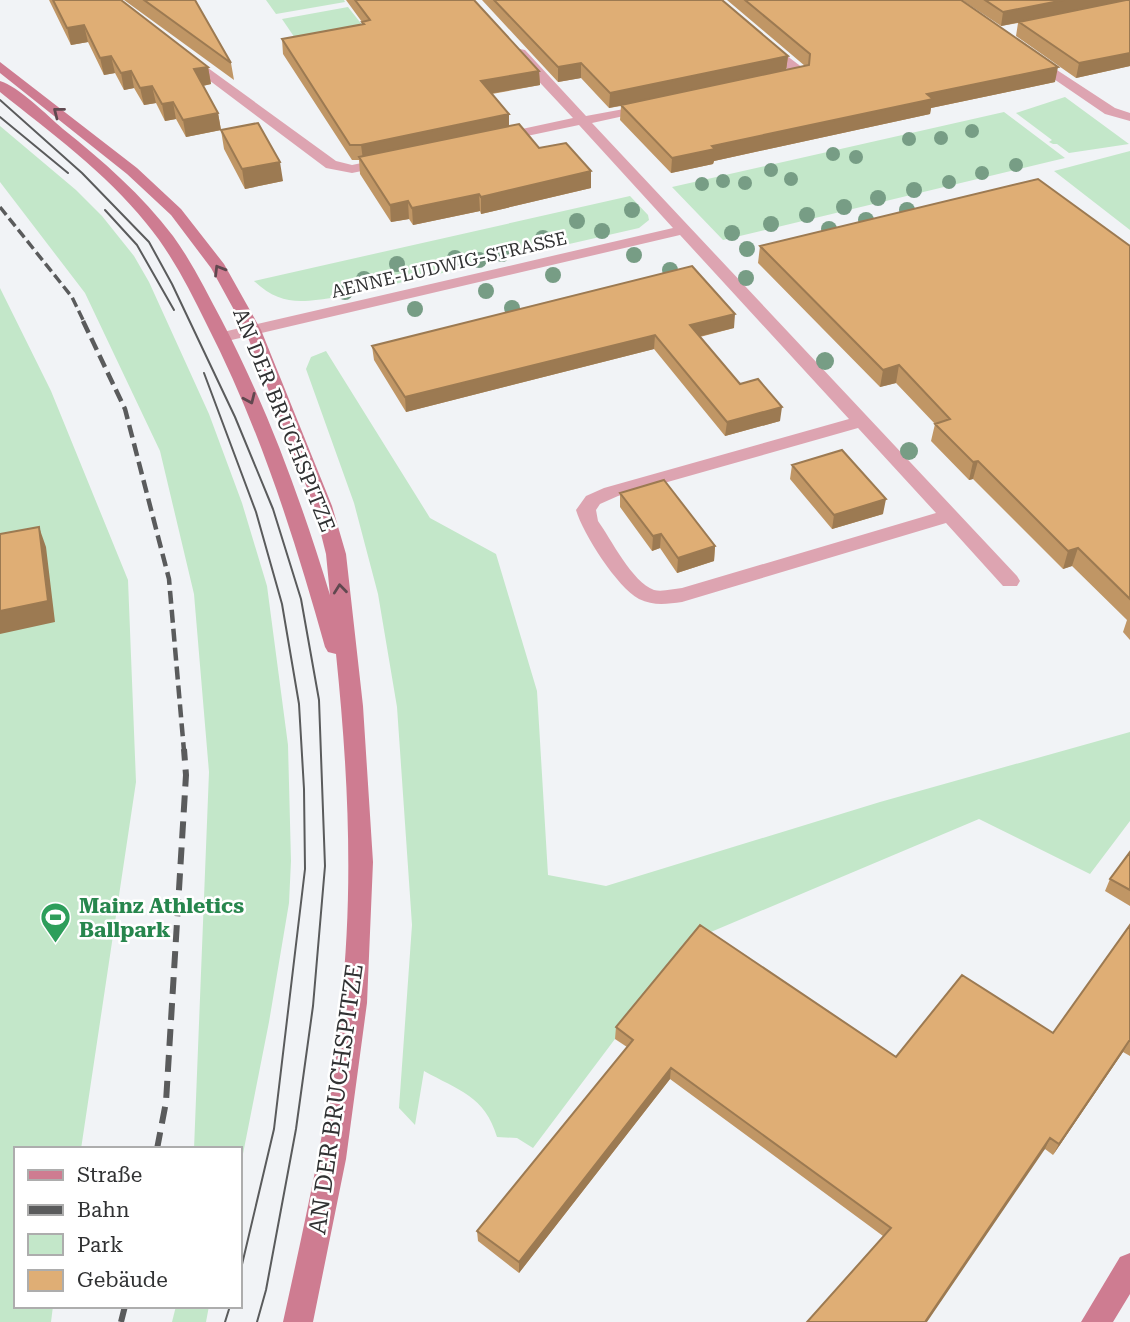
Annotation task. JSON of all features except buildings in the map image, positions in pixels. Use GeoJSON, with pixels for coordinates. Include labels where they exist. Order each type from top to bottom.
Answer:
{"type":"FeatureCollection","features":[{"type":"Feature","properties":{"kind":"main road","name":"AN DER BRUCHSPITZE"},"geometry":{"type":"LineString","coordinates":[[0,66],[132,171],[176,212],[218,267],[253,330],[323,506],[336,554],[352,706],[361,862],[354,1003],[332,1159],[298,1322]]}},
{"type":"Feature","properties":{"kind":"main road","name":"AN DER BRUCHSPITZE"},"geometry":{"type":"LineString","coordinates":[[0,85],[90,159],[151,220],[181,261],[223,337],[290,492],[352,706]]}},
{"type":"Feature","properties":{"kind":"main road"},"geometry":{"type":"LineString","coordinates":[[1096,1322],[1130,1266]]}},
{"type":"Feature","properties":{"kind":"street"},"geometry":{"type":"LineString","coordinates":[[754,33],[802,74],[789,77]]}},
{"type":"Feature","properties":{"kind":"street"},"geometry":{"type":"LineString","coordinates":[[508,40],[1010,581]]}},
{"type":"Feature","properties":{"kind":"street"},"geometry":{"type":"LineString","coordinates":[[172,46],[331,165],[352,169],[402,159]]}},
{"type":"Feature","properties":{"kind":"street"},"geometry":{"type":"LineString","coordinates":[[1018,48],[1110,111],[1130,117]]}},
{"type":"Feature","properties":{"kind":"street"},"geometry":{"type":"LineString","coordinates":[[479,142],[655,105]]}},
{"type":"Feature","properties":{"kind":"street","name":"AENNE-LUDWIG-STRASSE"},"geometry":{"type":"LineString","coordinates":[[223,337],[683,229]]}},
{"type":"Feature","properties":{"kind":"street"},"geometry":{"type":"LineString","coordinates":[[862,421],[611,492],[593,500],[586,510],[589,521],[632,583],[645,594],[662,598],[682,595],[949,516]]}},
{"type":"Feature","properties":{"kind":"green space"},"geometry":{"type":"Polygon","coordinates":[[[266,0],[344,0],[345,2],[276,14],[266,0]]]}},
{"type":"Feature","properties":{"kind":"green space"},"geometry":{"type":"Polygon","coordinates":[[[348,7],[367,31],[299,44],[282,19],[348,7]]]}},
{"type":"Feature","properties":{"kind":"green space"},"geometry":{"type":"Polygon","coordinates":[[[1065,97],[1129,144],[1069,153],[1057,144],[1049,142],[1052,140],[1016,113],[1065,97]]]}},
{"type":"Feature","properties":{"kind":"green space"},"geometry":{"type":"Polygon","coordinates":[[[1004,112],[1065,158],[723,240],[672,187],[1004,112]]]}},
{"type":"Feature","properties":{"kind":"green space"},"geometry":{"type":"Polygon","coordinates":[[[0,126],[76,190],[102,216],[134,256],[149,282],[209,414],[242,503],[267,586],[288,745],[291,861],[289,903],[242,1159],[242,1147],[194,1147],[209,772],[194,594],[160,451],[85,293],[0,182],[0,126]]]}},
{"type":"Feature","properties":{"kind":"green space"},"geometry":{"type":"Polygon","coordinates":[[[1130,151],[1130,230],[1054,171],[1130,151]]]}},
{"type":"Feature","properties":{"kind":"green space"},"geometry":{"type":"Polygon","coordinates":[[[630,196],[648,215],[649,220],[639,228],[338,297],[293,301],[274,295],[254,281],[630,196]]]}},
{"type":"Feature","properties":{"kind":"green space","name":"Mainz Athletics Ballpark"},"geometry":{"type":"Polygon","coordinates":[[[0,288],[51,391],[128,580],[136,782],[81,1147],[14,1147],[14,1308],[53,1308],[51,1322],[0,1322],[0,288]]]}},
{"type":"Feature","properties":{"kind":"green space"},"geometry":{"type":"Polygon","coordinates":[[[326,351],[430,518],[496,554],[537,691],[548,875],[606,886],[880,802],[1130,732],[1130,821],[1090,874],[979,819],[699,937],[615,1039],[533,1148],[517,1138],[497,1137],[492,1123],[478,1103],[459,1089],[424,1071],[415,1125],[399,1108],[412,925],[397,707],[378,594],[354,503],[306,369],[311,357],[326,351]]]}},
{"type":"Feature","properties":{"kind":"green space"},"geometry":{"type":"Polygon","coordinates":[[[176,1308],[209,1308],[206,1322],[172,1322],[176,1308]]]}},
{"type":"Feature","properties":{"kind":"tram line"},"geometry":{"type":"LineString","coordinates":[[0,100],[82,173],[149,242],[172,284],[235,417],[273,509],[301,599],[319,700],[325,866],[313,1006],[296,1129],[266,1290],[257,1322]]}},
{"type":"Feature","properties":{"kind":"tram line"},"geometry":{"type":"LineString","coordinates":[[0,117],[68,173]]}},
{"type":"Feature","properties":{"kind":"tram line"},"geometry":{"type":"LineString","coordinates":[[105,210],[137,245],[174,310]]}},
{"type":"Feature","properties":{"kind":"tram line"},"geometry":{"type":"LineString","coordinates":[[204,373],[256,512],[282,604],[299,704],[304,789],[305,869],[274,1129],[242,1265]]}},
{"type":"Feature","properties":{"kind":"tram line"},"geometry":{"type":"LineString","coordinates":[[225,1322],[229,1308]]}},
{"type":"Feature","properties":{"kind":"railway"},"geometry":{"type":"LineString","coordinates":[[0,207],[72,297],[84,322]]}},
{"type":"Feature","properties":{"kind":"railway"},"geometry":{"type":"LineString","coordinates":[[83,321],[125,409],[169,579],[184,751]]}},
{"type":"Feature","properties":{"kind":"railway"},"geometry":{"type":"LineString","coordinates":[[157,1147],[166,1102],[186,775],[184,749]]}},
{"type":"Feature","properties":{"kind":"railway"},"geometry":{"type":"LineString","coordinates":[[121,1322],[124,1308]]}},
{"type":"Feature","properties":{"kind":"place","name":"Mainz Athletics Ballpark"},"geometry":{"type":"Point","coordinates":[56,945]}}]}
